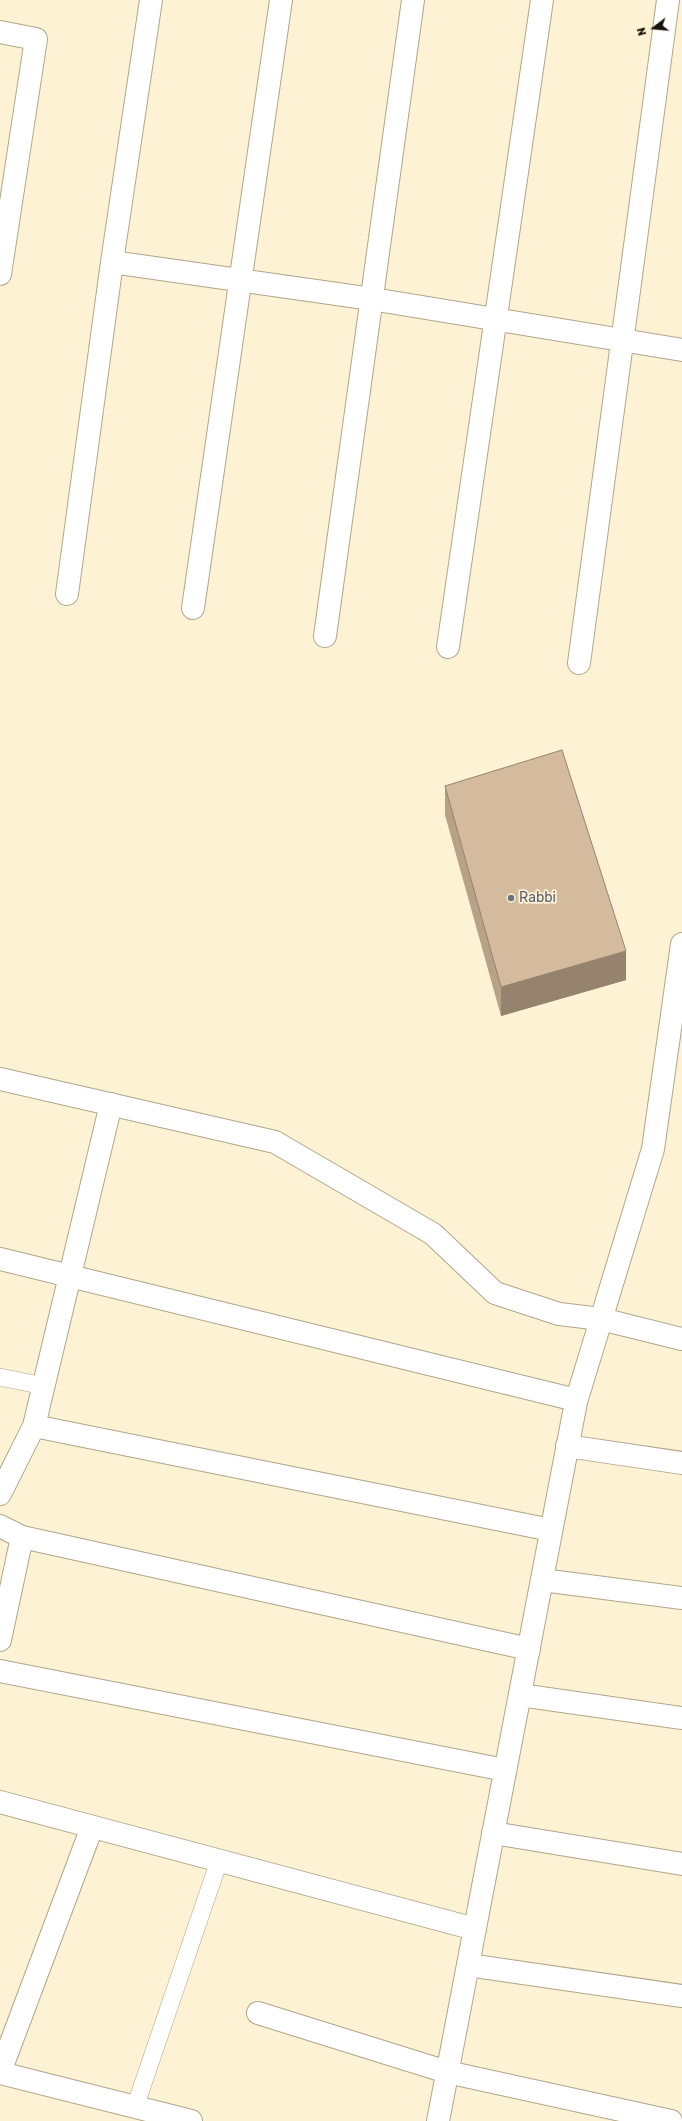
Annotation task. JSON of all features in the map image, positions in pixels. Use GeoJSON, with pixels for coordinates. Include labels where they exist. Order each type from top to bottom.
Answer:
{"type":"FeatureCollection","features":[{"type":"Feature","properties":{"kind":"street"},"geometry":{"type":"LineString","coordinates":[[67,594],[112,262],[151,0]]}},
{"type":"Feature","properties":{"kind":"street"},"geometry":{"type":"LineString","coordinates":[[193,608],[281,0]]}},
{"type":"Feature","properties":{"kind":"street"},"geometry":{"type":"LineString","coordinates":[[325,636],[413,0]]}},
{"type":"Feature","properties":{"kind":"street"},"geometry":{"type":"LineString","coordinates":[[448,647],[542,0]]}},
{"type":"Feature","properties":{"kind":"street"},"geometry":{"type":"LineString","coordinates":[[579,663],[668,0]]}},
{"type":"Feature","properties":{"kind":"street"},"geometry":{"type":"LineString","coordinates":[[0,32],[36,39],[0,274]]}},
{"type":"Feature","properties":{"kind":"street"},"geometry":{"type":"LineString","coordinates":[[112,262],[372,299],[682,350]]}},
{"type":"Feature","properties":{"kind":"street"},"geometry":{"type":"LineString","coordinates":[[438,2121],[576,1400],[653,1149],[682,944]]}},
{"type":"Feature","properties":{"kind":"street"},"geometry":{"type":"LineString","coordinates":[[0,1079],[275,1142],[433,1234],[495,1293],[559,1314],[601,1319],[682,1339]]}},
{"type":"Feature","properties":{"kind":"street"},"geometry":{"type":"LineString","coordinates":[[0,1494],[34,1426],[112,1104]]}},
{"type":"Feature","properties":{"kind":"street"},"geometry":{"type":"LineString","coordinates":[[0,1259],[576,1400]]}},
{"type":"Feature","properties":{"kind":"street"},"geometry":{"type":"LineString","coordinates":[[34,1426],[551,1530]]}},
{"type":"Feature","properties":{"kind":"street"},"geometry":{"type":"LineString","coordinates":[[567,1446],[682,1463]]}},
{"type":"Feature","properties":{"kind":"street"},"geometry":{"type":"LineString","coordinates":[[0,1526],[22,1537],[528,1649]]}},
{"type":"Feature","properties":{"kind":"street"},"geometry":{"type":"LineString","coordinates":[[0,1640],[22,1537]]}},
{"type":"Feature","properties":{"kind":"street"},"geometry":{"type":"LineString","coordinates":[[542,1580],[682,1598]]}},
{"type":"Feature","properties":{"kind":"street"},"geometry":{"type":"LineString","coordinates":[[0,1671],[505,1770]]}},
{"type":"Feature","properties":{"kind":"street"},"geometry":{"type":"LineString","coordinates":[[520,1694],[682,1718]]}},
{"type":"Feature","properties":{"kind":"street"},"geometry":{"type":"LineString","coordinates":[[0,1802],[475,1929]]}},
{"type":"Feature","properties":{"kind":"street"},"geometry":{"type":"LineString","coordinates":[[92,1827],[0,2072],[191,2121]]}},
{"type":"Feature","properties":{"kind":"street"},"geometry":{"type":"LineString","coordinates":[[493,1833],[682,1864]]}},
{"type":"Feature","properties":{"kind":"street"},"geometry":{"type":"LineString","coordinates":[[468,1965],[682,1996]]}},
{"type":"Feature","properties":{"kind":"street"},"geometry":{"type":"LineString","coordinates":[[258,2013],[447,2072],[671,2121]]}},
{"type":"Feature","properties":{"kind":"lane"},"geometry":{"type":"LineString","coordinates":[[0,1377],[44,1386]]}},
{"type":"Feature","properties":{"kind":"lane"},"geometry":{"type":"LineString","coordinates":[[135,2107],[219,1861]]}},
{"type":"Feature","properties":{"kind":"building"},"geometry":{"type":"Polygon","coordinates":[[[562,750],[626,951],[501,987],[445,786],[562,750]]]}},
{"type":"Feature","properties":{"kind":"place","name":"Rabbi"},"geometry":{"type":"Point","coordinates":[511,898]}}]}
